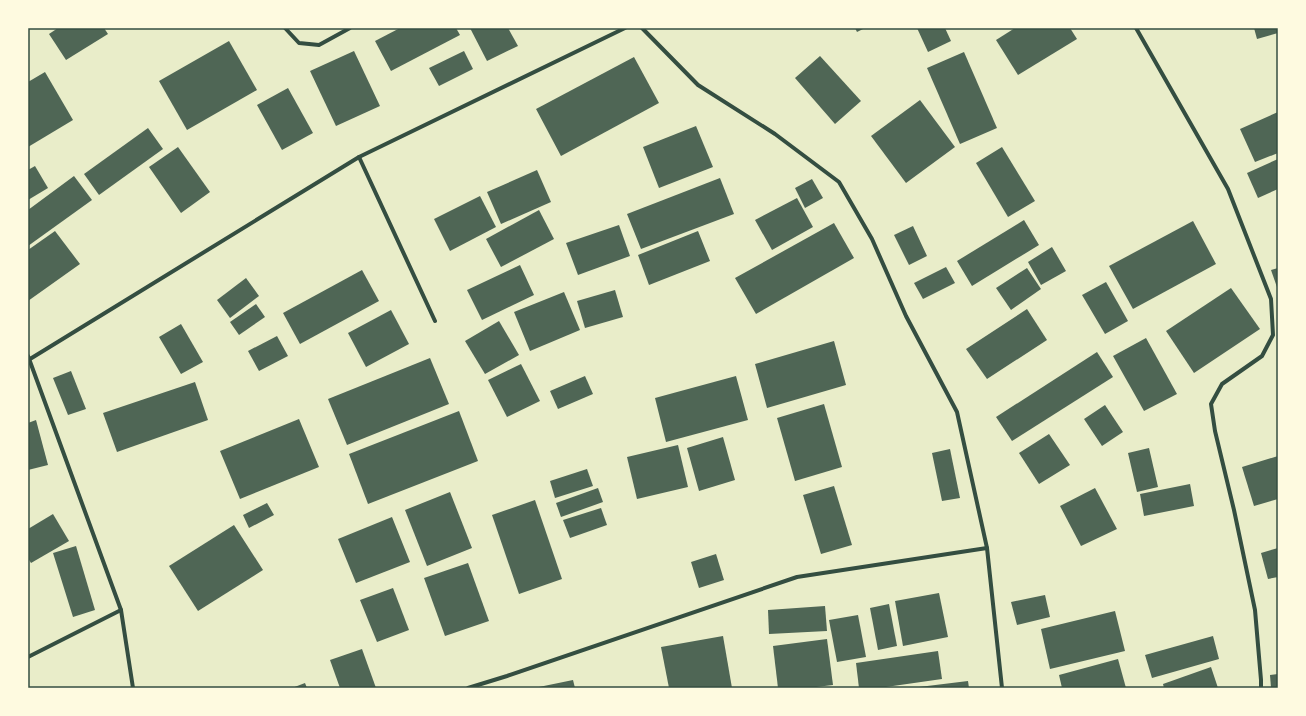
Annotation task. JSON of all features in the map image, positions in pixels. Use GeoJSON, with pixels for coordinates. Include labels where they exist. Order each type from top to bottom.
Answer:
{"type":"FeatureCollection","features":[{"type":"Feature","properties":{"kind":"street"},"geometry":{"type":"LineString","coordinates":[[284,28],[299,43],[319,45],[350,28]]}},
{"type":"Feature","properties":{"kind":"street"},"geometry":{"type":"LineString","coordinates":[[133,688],[121,610],[29,358],[359,157],[625,28]]}},
{"type":"Feature","properties":{"kind":"street"},"geometry":{"type":"LineString","coordinates":[[642,28],[698,85],[775,134],[840,182],[872,239],[906,316],[957,412],[986,548],[1002,688]]}},
{"type":"Feature","properties":{"kind":"street"},"geometry":{"type":"LineString","coordinates":[[1136,28],[1228,189],[1270,299],[1273,335],[1262,356],[1222,384],[1211,404],[1215,431],[1234,510],[1255,610],[1261,688]]}},
{"type":"Feature","properties":{"kind":"street"},"geometry":{"type":"LineString","coordinates":[[359,157],[434,321]]}},
{"type":"Feature","properties":{"kind":"street"},"geometry":{"type":"LineString","coordinates":[[468,688],[514,674],[797,577],[986,548]]}},
{"type":"Feature","properties":{"kind":"street"},"geometry":{"type":"LineString","coordinates":[[28,657],[121,610]]}},
{"type":"Feature","properties":{"kind":"building"},"geometry":{"type":"Polygon","coordinates":[[[58,28],[104,28],[108,34],[66,60],[49,34],[58,28]]]}},
{"type":"Feature","properties":{"kind":"building"},"geometry":{"type":"Polygon","coordinates":[[[400,28],[456,28],[460,35],[391,71],[375,41],[400,28]]]}},
{"type":"Feature","properties":{"kind":"building"},"geometry":{"type":"Polygon","coordinates":[[[470,28],[508,28],[518,46],[487,61],[470,28]]]}},
{"type":"Feature","properties":{"kind":"building"},"geometry":{"type":"Polygon","coordinates":[[[855,28],[865,28],[857,32],[855,28]]]}},
{"type":"Feature","properties":{"kind":"building"},"geometry":{"type":"Polygon","coordinates":[[[917,28],[945,28],[951,41],[928,52],[917,28]]]}},
{"type":"Feature","properties":{"kind":"building"},"geometry":{"type":"Polygon","coordinates":[[[1015,28],[1070,28],[1077,39],[1018,75],[996,40],[1015,28]]]}},
{"type":"Feature","properties":{"kind":"building"},"geometry":{"type":"Polygon","coordinates":[[[1254,28],[1278,28],[1278,33],[1257,39],[1254,28]]]}},
{"type":"Feature","properties":{"kind":"building"},"geometry":{"type":"Polygon","coordinates":[[[229,41],[257,90],[187,130],[159,81],[229,41]]]}},
{"type":"Feature","properties":{"kind":"building"},"geometry":{"type":"Polygon","coordinates":[[[354,51],[380,106],[336,126],[310,71],[354,51]]]}},
{"type":"Feature","properties":{"kind":"building"},"geometry":{"type":"Polygon","coordinates":[[[464,51],[473,69],[439,86],[429,68],[464,51]]]}},
{"type":"Feature","properties":{"kind":"building"},"geometry":{"type":"Polygon","coordinates":[[[964,52],[997,128],[960,144],[927,68],[964,52]]]}},
{"type":"Feature","properties":{"kind":"building"},"geometry":{"type":"Polygon","coordinates":[[[820,56],[861,101],[835,124],[795,78],[820,56]]]}},
{"type":"Feature","properties":{"kind":"building"},"geometry":{"type":"Polygon","coordinates":[[[634,57],[659,103],[561,156],[536,109],[634,57]]]}},
{"type":"Feature","properties":{"kind":"building"},"geometry":{"type":"Polygon","coordinates":[[[45,72],[73,120],[28,147],[28,82],[45,72]]]}},
{"type":"Feature","properties":{"kind":"building"},"geometry":{"type":"Polygon","coordinates":[[[288,88],[313,133],[282,150],[257,105],[288,88]]]}},
{"type":"Feature","properties":{"kind":"building"},"geometry":{"type":"Polygon","coordinates":[[[920,100],[955,147],[906,183],[871,136],[920,100]]]}},
{"type":"Feature","properties":{"kind":"building"},"geometry":{"type":"Polygon","coordinates":[[[1278,112],[1278,153],[1255,162],[1240,129],[1278,112]]]}},
{"type":"Feature","properties":{"kind":"building"},"geometry":{"type":"Polygon","coordinates":[[[696,126],[713,167],[659,188],[643,147],[696,126]]]}},
{"type":"Feature","properties":{"kind":"building"},"geometry":{"type":"Polygon","coordinates":[[[148,128],[163,149],[99,195],[84,174],[148,128]]]}},
{"type":"Feature","properties":{"kind":"building"},"geometry":{"type":"Polygon","coordinates":[[[178,147],[210,192],[181,213],[149,167],[178,147]]]}},
{"type":"Feature","properties":{"kind":"building"},"geometry":{"type":"Polygon","coordinates":[[[1002,147],[1035,201],[1008,217],[976,163],[1002,147]]]}},
{"type":"Feature","properties":{"kind":"building"},"geometry":{"type":"Polygon","coordinates":[[[1278,159],[1278,189],[1258,198],[1247,173],[1278,159]]]}},
{"type":"Feature","properties":{"kind":"building"},"geometry":{"type":"Polygon","coordinates":[[[35,166],[48,188],[28,200],[28,170],[35,166]]]}},
{"type":"Feature","properties":{"kind":"building"},"geometry":{"type":"Polygon","coordinates":[[[537,170],[551,202],[501,224],[487,192],[537,170]]]}},
{"type":"Feature","properties":{"kind":"building"},"geometry":{"type":"Polygon","coordinates":[[[74,176],[92,200],[28,246],[28,210],[74,176]]]}},
{"type":"Feature","properties":{"kind":"building"},"geometry":{"type":"Polygon","coordinates":[[[720,178],[734,214],[641,249],[627,214],[720,178]]]}},
{"type":"Feature","properties":{"kind":"building"},"geometry":{"type":"Polygon","coordinates":[[[812,179],[823,198],[805,208],[795,188],[812,179]]]}},
{"type":"Feature","properties":{"kind":"building"},"geometry":{"type":"Polygon","coordinates":[[[480,196],[496,227],[450,251],[434,219],[480,196]]]}},
{"type":"Feature","properties":{"kind":"building"},"geometry":{"type":"Polygon","coordinates":[[[797,198],[813,227],[772,250],[755,220],[797,198]]]}},
{"type":"Feature","properties":{"kind":"building"},"geometry":{"type":"Polygon","coordinates":[[[539,210],[554,239],[501,267],[486,239],[539,210]]]}},
{"type":"Feature","properties":{"kind":"building"},"geometry":{"type":"Polygon","coordinates":[[[1024,220],[1039,245],[972,286],[957,261],[1024,220]]]}},
{"type":"Feature","properties":{"kind":"building"},"geometry":{"type":"Polygon","coordinates":[[[1193,221],[1216,264],[1133,309],[1109,266],[1193,221]]]}},
{"type":"Feature","properties":{"kind":"building"},"geometry":{"type":"Polygon","coordinates":[[[834,223],[854,258],[756,314],[735,278],[834,223]]]}},
{"type":"Feature","properties":{"kind":"building"},"geometry":{"type":"Polygon","coordinates":[[[619,225],[630,256],[578,275],[566,243],[619,225]]]}},
{"type":"Feature","properties":{"kind":"building"},"geometry":{"type":"Polygon","coordinates":[[[913,226],[927,256],[909,265],[894,235],[913,226]]]}},
{"type":"Feature","properties":{"kind":"building"},"geometry":{"type":"Polygon","coordinates":[[[55,231],[80,264],[28,301],[28,250],[55,231]]]}},
{"type":"Feature","properties":{"kind":"building"},"geometry":{"type":"Polygon","coordinates":[[[698,231],[710,261],[649,285],[638,255],[698,231]]]}},
{"type":"Feature","properties":{"kind":"building"},"geometry":{"type":"Polygon","coordinates":[[[1052,247],[1066,271],[1041,285],[1028,262],[1052,247]]]}},
{"type":"Feature","properties":{"kind":"building"},"geometry":{"type":"Polygon","coordinates":[[[520,265],[534,295],[482,320],[467,290],[520,265]]]}},
{"type":"Feature","properties":{"kind":"building"},"geometry":{"type":"Polygon","coordinates":[[[946,267],[955,283],[923,299],[914,283],[946,267]]]}},
{"type":"Feature","properties":{"kind":"building"},"geometry":{"type":"Polygon","coordinates":[[[1027,268],[1041,289],[1011,310],[996,288],[1027,268]]]}},
{"type":"Feature","properties":{"kind":"building"},"geometry":{"type":"Polygon","coordinates":[[[1278,268],[1278,290],[1271,270],[1278,268]]]}},
{"type":"Feature","properties":{"kind":"building"},"geometry":{"type":"Polygon","coordinates":[[[362,270],[379,301],[300,344],[283,313],[362,270]]]}},
{"type":"Feature","properties":{"kind":"building"},"geometry":{"type":"Polygon","coordinates":[[[246,278],[259,296],[230,318],[217,300],[246,278]]]}},
{"type":"Feature","properties":{"kind":"building"},"geometry":{"type":"Polygon","coordinates":[[[1106,282],[1128,321],[1105,334],[1082,295],[1106,282]]]}},
{"type":"Feature","properties":{"kind":"building"},"geometry":{"type":"Polygon","coordinates":[[[1231,288],[1260,329],[1194,373],[1166,331],[1231,288]]]}},
{"type":"Feature","properties":{"kind":"building"},"geometry":{"type":"Polygon","coordinates":[[[615,290],[623,317],[585,328],[577,301],[615,290]]]}},
{"type":"Feature","properties":{"kind":"building"},"geometry":{"type":"Polygon","coordinates":[[[564,292],[580,330],[530,351],[514,312],[564,292]]]}},
{"type":"Feature","properties":{"kind":"building"},"geometry":{"type":"Polygon","coordinates":[[[256,304],[265,317],[239,335],[230,322],[256,304]]]}},
{"type":"Feature","properties":{"kind":"building"},"geometry":{"type":"Polygon","coordinates":[[[1027,309],[1047,340],[987,379],[966,349],[1027,309]]]}},
{"type":"Feature","properties":{"kind":"building"},"geometry":{"type":"Polygon","coordinates":[[[391,310],[409,344],[366,367],[348,333],[391,310]]]}},
{"type":"Feature","properties":{"kind":"building"},"geometry":{"type":"Polygon","coordinates":[[[499,321],[519,355],[485,374],[465,341],[499,321]]]}},
{"type":"Feature","properties":{"kind":"building"},"geometry":{"type":"Polygon","coordinates":[[[181,324],[203,362],[181,374],[159,337],[181,324]]]}},
{"type":"Feature","properties":{"kind":"building"},"geometry":{"type":"Polygon","coordinates":[[[277,336],[288,356],[259,371],[248,351],[277,336]]]}},
{"type":"Feature","properties":{"kind":"building"},"geometry":{"type":"Polygon","coordinates":[[[1146,338],[1177,394],[1144,411],[1113,356],[1146,338]]]}},
{"type":"Feature","properties":{"kind":"building"},"geometry":{"type":"Polygon","coordinates":[[[834,341],[846,385],[767,408],[755,364],[834,341]]]}},
{"type":"Feature","properties":{"kind":"building"},"geometry":{"type":"Polygon","coordinates":[[[1097,352],[1113,377],[1012,441],[996,417],[1097,352]]]}},
{"type":"Feature","properties":{"kind":"building"},"geometry":{"type":"Polygon","coordinates":[[[430,358],[449,404],[347,445],[328,399],[430,358]]]}},
{"type":"Feature","properties":{"kind":"building"},"geometry":{"type":"Polygon","coordinates":[[[521,364],[540,401],[507,417],[488,380],[521,364]]]}},
{"type":"Feature","properties":{"kind":"building"},"geometry":{"type":"Polygon","coordinates":[[[71,371],[86,409],[68,415],[53,378],[71,371]]]}},
{"type":"Feature","properties":{"kind":"building"},"geometry":{"type":"Polygon","coordinates":[[[585,376],[593,394],[558,409],[550,391],[585,376]]]}},
{"type":"Feature","properties":{"kind":"building"},"geometry":{"type":"Polygon","coordinates":[[[736,376],[748,420],[666,442],[655,398],[736,376]]]}},
{"type":"Feature","properties":{"kind":"building"},"geometry":{"type":"Polygon","coordinates":[[[195,382],[208,420],[117,452],[103,413],[195,382]]]}},
{"type":"Feature","properties":{"kind":"building"},"geometry":{"type":"Polygon","coordinates":[[[824,404],[842,467],[795,481],[777,418],[824,404]]]}},
{"type":"Feature","properties":{"kind":"building"},"geometry":{"type":"Polygon","coordinates":[[[1105,405],[1123,432],[1102,446],[1084,419],[1105,405]]]}},
{"type":"Feature","properties":{"kind":"building"},"geometry":{"type":"Polygon","coordinates":[[[459,411],[478,461],[368,504],[349,454],[459,411]]]}},
{"type":"Feature","properties":{"kind":"building"},"geometry":{"type":"Polygon","coordinates":[[[299,419],[319,467],[240,499],[220,451],[299,419]]]}},
{"type":"Feature","properties":{"kind":"building"},"geometry":{"type":"Polygon","coordinates":[[[36,420],[48,465],[28,470],[28,423],[36,420]]]}},
{"type":"Feature","properties":{"kind":"building"},"geometry":{"type":"Polygon","coordinates":[[[1049,434],[1070,465],[1039,484],[1019,453],[1049,434]]]}},
{"type":"Feature","properties":{"kind":"building"},"geometry":{"type":"Polygon","coordinates":[[[723,437],[735,480],[699,491],[687,448],[723,437]]]}},
{"type":"Feature","properties":{"kind":"building"},"geometry":{"type":"Polygon","coordinates":[[[678,445],[688,487],[637,499],[627,457],[678,445]]]}},
{"type":"Feature","properties":{"kind":"building"},"geometry":{"type":"Polygon","coordinates":[[[1149,448],[1158,487],[1137,492],[1128,453],[1149,448]]]}},
{"type":"Feature","properties":{"kind":"building"},"geometry":{"type":"Polygon","coordinates":[[[950,449],[960,498],[942,501],[932,453],[950,449]]]}},
{"type":"Feature","properties":{"kind":"building"},"geometry":{"type":"Polygon","coordinates":[[[1278,456],[1278,499],[1254,506],[1242,467],[1278,456]]]}},
{"type":"Feature","properties":{"kind":"building"},"geometry":{"type":"Polygon","coordinates":[[[587,469],[593,486],[555,498],[550,481],[587,469]]]}},
{"type":"Feature","properties":{"kind":"building"},"geometry":{"type":"Polygon","coordinates":[[[1190,484],[1194,506],[1144,516],[1140,494],[1190,484]]]}},
{"type":"Feature","properties":{"kind":"building"},"geometry":{"type":"Polygon","coordinates":[[[834,486],[852,545],[821,554],[803,495],[834,486]]]}},
{"type":"Feature","properties":{"kind":"building"},"geometry":{"type":"Polygon","coordinates":[[[598,488],[603,502],[561,517],[556,503],[598,488]]]}},
{"type":"Feature","properties":{"kind":"building"},"geometry":{"type":"Polygon","coordinates":[[[1095,488],[1117,529],[1081,546],[1060,506],[1095,488]]]}},
{"type":"Feature","properties":{"kind":"building"},"geometry":{"type":"Polygon","coordinates":[[[450,492],[472,548],[427,566],[405,510],[450,492]]]}},
{"type":"Feature","properties":{"kind":"building"},"geometry":{"type":"Polygon","coordinates":[[[535,500],[562,579],[519,594],[492,515],[535,500]]]}},
{"type":"Feature","properties":{"kind":"building"},"geometry":{"type":"Polygon","coordinates":[[[267,503],[274,515],[249,528],[243,515],[267,503]]]}},
{"type":"Feature","properties":{"kind":"building"},"geometry":{"type":"Polygon","coordinates":[[[601,508],[607,525],[570,538],[563,520],[601,508]]]}},
{"type":"Feature","properties":{"kind":"building"},"geometry":{"type":"Polygon","coordinates":[[[53,514],[69,541],[31,563],[28,558],[28,529],[53,514]]]}},
{"type":"Feature","properties":{"kind":"building"},"geometry":{"type":"Polygon","coordinates":[[[392,517],[410,562],[356,583],[338,539],[392,517]]]}},
{"type":"Feature","properties":{"kind":"building"},"geometry":{"type":"Polygon","coordinates":[[[234,525],[263,570],[198,611],[169,566],[234,525]]]}},
{"type":"Feature","properties":{"kind":"building"},"geometry":{"type":"Polygon","coordinates":[[[76,546],[95,610],[73,617],[53,553],[76,546]]]}},
{"type":"Feature","properties":{"kind":"building"},"geometry":{"type":"Polygon","coordinates":[[[1278,548],[1278,577],[1268,579],[1261,553],[1278,548]]]}},
{"type":"Feature","properties":{"kind":"building"},"geometry":{"type":"Polygon","coordinates":[[[716,554],[724,580],[699,588],[691,562],[716,554]]]}},
{"type":"Feature","properties":{"kind":"building"},"geometry":{"type":"Polygon","coordinates":[[[468,563],[489,621],[445,636],[424,578],[468,563]]]}},
{"type":"Feature","properties":{"kind":"building"},"geometry":{"type":"Polygon","coordinates":[[[393,588],[409,630],[377,642],[360,600],[393,588]]]}},
{"type":"Feature","properties":{"kind":"building"},"geometry":{"type":"Polygon","coordinates":[[[939,593],[948,637],[903,646],[895,601],[939,593]]]}},
{"type":"Feature","properties":{"kind":"building"},"geometry":{"type":"Polygon","coordinates":[[[1045,595],[1050,617],[1017,625],[1011,602],[1045,595]]]}},
{"type":"Feature","properties":{"kind":"building"},"geometry":{"type":"Polygon","coordinates":[[[889,604],[897,646],[878,650],[870,608],[889,604]]]}},
{"type":"Feature","properties":{"kind":"building"},"geometry":{"type":"Polygon","coordinates":[[[825,606],[827,631],[769,634],[768,610],[825,606]]]}},
{"type":"Feature","properties":{"kind":"building"},"geometry":{"type":"Polygon","coordinates":[[[1115,611],[1125,651],[1050,669],[1041,629],[1115,611]]]}},
{"type":"Feature","properties":{"kind":"building"},"geometry":{"type":"Polygon","coordinates":[[[858,615],[866,657],[837,662],[829,620],[858,615]]]}},
{"type":"Feature","properties":{"kind":"building"},"geometry":{"type":"Polygon","coordinates":[[[723,636],[732,688],[669,688],[661,647],[723,636]]]}},
{"type":"Feature","properties":{"kind":"building"},"geometry":{"type":"Polygon","coordinates":[[[1213,636],[1219,659],[1152,678],[1145,655],[1213,636]]]}},
{"type":"Feature","properties":{"kind":"building"},"geometry":{"type":"Polygon","coordinates":[[[827,639],[833,685],[808,688],[778,688],[773,646],[827,639]]]}},
{"type":"Feature","properties":{"kind":"building"},"geometry":{"type":"Polygon","coordinates":[[[362,649],[376,688],[340,688],[330,660],[362,649]]]}},
{"type":"Feature","properties":{"kind":"building"},"geometry":{"type":"Polygon","coordinates":[[[938,651],[942,679],[879,688],[859,688],[856,663],[938,651]]]}},
{"type":"Feature","properties":{"kind":"building"},"geometry":{"type":"Polygon","coordinates":[[[1118,659],[1126,688],[1062,688],[1059,675],[1118,659]]]}},
{"type":"Feature","properties":{"kind":"building"},"geometry":{"type":"Polygon","coordinates":[[[1211,667],[1218,688],[1164,688],[1163,684],[1211,667]]]}},
{"type":"Feature","properties":{"kind":"building"},"geometry":{"type":"Polygon","coordinates":[[[1278,674],[1278,688],[1271,688],[1270,675],[1278,674]]]}},
{"type":"Feature","properties":{"kind":"building"},"geometry":{"type":"Polygon","coordinates":[[[573,680],[575,688],[539,688],[539,687],[573,680]]]}},
{"type":"Feature","properties":{"kind":"building"},"geometry":{"type":"Polygon","coordinates":[[[968,681],[969,688],[919,688],[919,687],[968,681]]]}},
{"type":"Feature","properties":{"kind":"building"},"geometry":{"type":"Polygon","coordinates":[[[305,683],[307,688],[292,688],[305,683]]]}}]}
